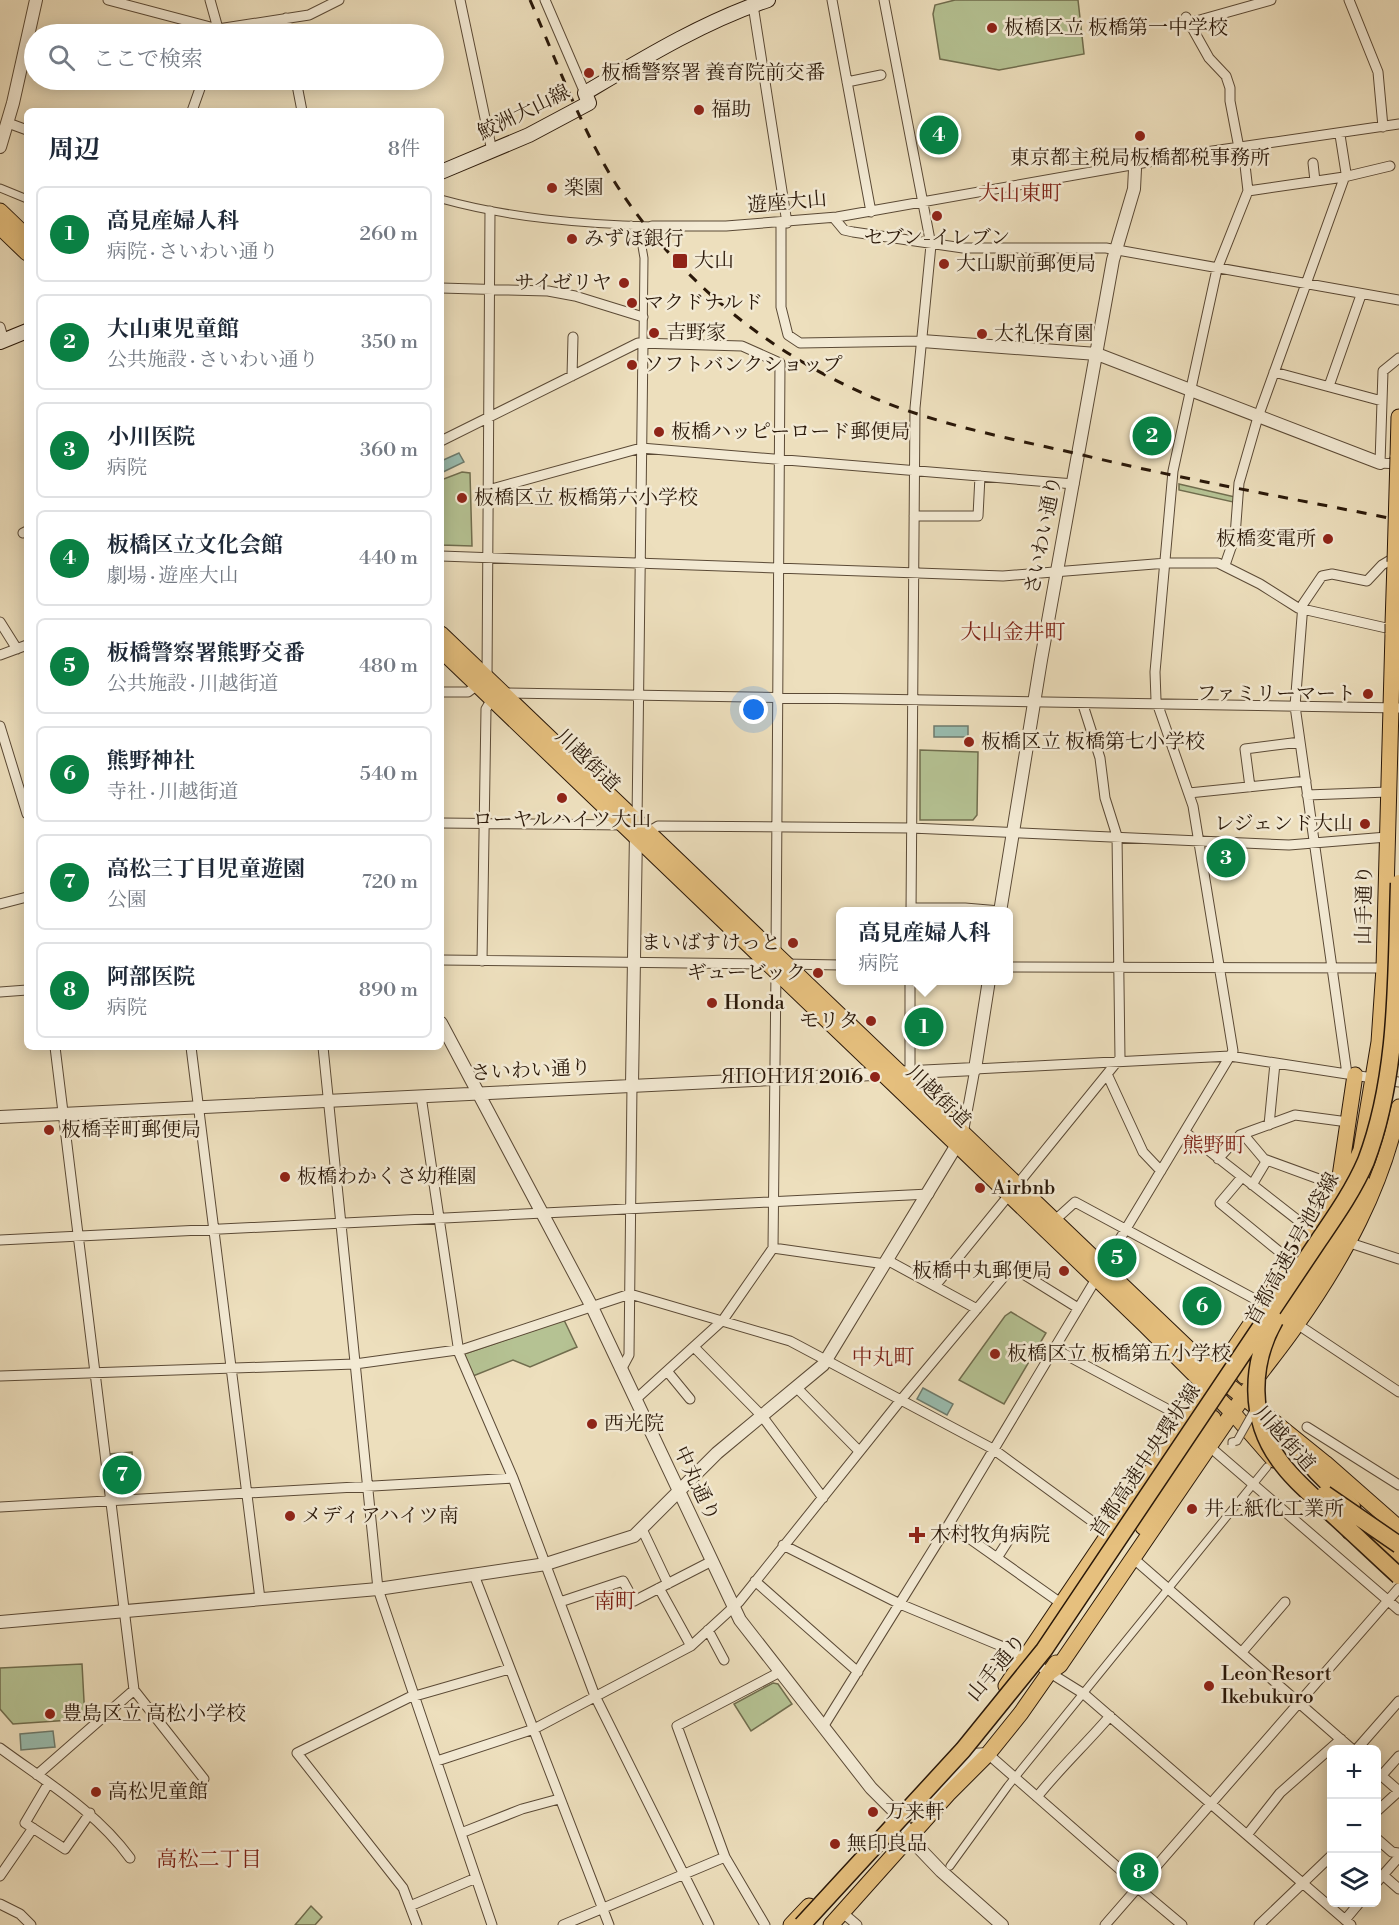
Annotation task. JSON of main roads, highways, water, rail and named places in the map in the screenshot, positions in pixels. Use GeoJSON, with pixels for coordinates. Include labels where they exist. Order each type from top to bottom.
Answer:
{"type":"FeatureCollection","features":[{"type":"Feature","properties":{"kind":"highway","name":"首都高速中央環状線"},"geometry":{"type":"LineString","coordinates":[[815,1925],[966,1753],[1046,1652],[1120,1544],[1361,1175],[1378,1125],[1390,1063],[1395,1020],[1399,883]]}},
{"type":"Feature","properties":{"kind":"highway","name":"首都高速中央環状線"},"geometry":{"type":"LineString","coordinates":[[802,1925],[997,1711],[1044,1650],[1319,1240],[1361,1175],[1374,1148],[1387,1104],[1399,1023]]}},
{"type":"Feature","properties":{"kind":"highway","name":"首都高速5号池袋線"},"geometry":{"type":"LineString","coordinates":[[1361,1175],[1342,1215],[1275,1327],[1263,1362],[1262,1396],[1272,1436],[1291,1465],[1328,1497],[1399,1545]]}},
{"type":"Feature","properties":{"kind":"highway","name":"首都高速5号池袋線"},"geometry":{"type":"LineString","coordinates":[[1361,1175],[1268,1335],[1258,1372],[1257,1405],[1264,1431],[1282,1464],[1399,1576]]}},
{"type":"Feature","properties":{"kind":"highway"},"geometry":{"type":"LineString","coordinates":[[1282,1431],[1341,1496],[1399,1550]]}},
{"type":"Feature","properties":{"kind":"highway"},"geometry":{"type":"LineString","coordinates":[[1344,1529],[1376,1541],[1399,1562]]}},
{"type":"Feature","properties":{"kind":"highway"},"geometry":{"type":"LineString","coordinates":[[808,1925],[939,1775]]}},
{"type":"Feature","properties":{"kind":"main road","name":"鮫洲大山線"},"geometry":{"type":"LineString","coordinates":[[444,171],[492,151],[589,103],[585,93],[694,31],[768,0]]}},
{"type":"Feature","properties":{"kind":"main road"},"geometry":{"type":"LineString","coordinates":[[0,211],[24,234]]}},
{"type":"Feature","properties":{"kind":"main road"},"geometry":{"type":"LineString","coordinates":[[0,228],[24,250]]}},
{"type":"Feature","properties":{"kind":"main road"},"geometry":{"type":"LineString","coordinates":[[1,337],[24,333]]}},
{"type":"Feature","properties":{"kind":"main road","name":"山手通り"},"geometry":{"type":"LineString","coordinates":[[1235,1357],[1318,1233],[1352,1173],[1361,1150],[1366,1123],[1379,1042],[1384,968],[1388,792],[1395,708],[1399,417]]}},
{"type":"Feature","properties":{"kind":"main road","name":"川越街道"},"geometry":{"type":"LineString","coordinates":[[444,638],[482,682]]}},
{"type":"Feature","properties":{"kind":"main road","name":"川越街道"},"geometry":{"type":"LineString","coordinates":[[444,652],[497,696],[777,964],[883,1074],[960,1140],[1013,1190],[1097,1278],[1233,1413],[1290,1478],[1399,1581]]}},
{"type":"Feature","properties":{"kind":"main road","name":"川越街道"},"geometry":{"type":"LineString","coordinates":[[777,964],[905,1072],[960,1140]]}},
{"type":"Feature","properties":{"kind":"main road"},"geometry":{"type":"LineString","coordinates":[[1338,1185],[1348,1122],[1351,1075]]}},
{"type":"Feature","properties":{"kind":"main road"},"geometry":{"type":"LineString","coordinates":[[1244,1376],[1315,1274],[1374,1161],[1399,1094]]}},
{"type":"Feature","properties":{"kind":"main road"},"geometry":{"type":"LineString","coordinates":[[1050,1672],[1060,1665],[1243,1396],[1297,1324],[1350,1243],[1396,1136],[1399,1107]]}},
{"type":"Feature","properties":{"kind":"main road"},"geometry":{"type":"LineString","coordinates":[[1029,1659],[1062,1604],[1313,1232],[1338,1185],[1366,1123]]}},
{"type":"Feature","properties":{"kind":"main road","name":"川越街道"},"geometry":{"type":"LineString","coordinates":[[1013,1190],[1054,1221],[1097,1278],[1243,1396],[1282,1431],[1325,1463],[1399,1528]]}},
{"type":"Feature","properties":{"kind":"main road","name":"山手通り"},"geometry":{"type":"LineString","coordinates":[[791,1925],[897,1814],[994,1704],[1029,1659],[1200,1410]]}},
{"type":"Feature","properties":{"kind":"main road"},"geometry":{"type":"LineString","coordinates":[[831,1925],[911,1835],[988,1754],[1050,1672],[1213,1418]]}},
{"type":"Feature","properties":{"kind":"water"},"geometry":{"type":"Polygon","coordinates":[[[459,453],[464,462],[444,472],[444,460],[459,453]]]}},
{"type":"Feature","properties":{"kind":"water"},"geometry":{"type":"Polygon","coordinates":[[[934,726],[968,726],[968,737],[934,737],[934,726]]]}},
{"type":"Feature","properties":{"kind":"water"},"geometry":{"type":"Polygon","coordinates":[[[923,1388],[953,1404],[947,1415],[917,1399],[923,1388]]]}},
{"type":"Feature","properties":{"kind":"water"},"geometry":{"type":"Polygon","coordinates":[[[53,1731],[55,1747],[21,1750],[20,1734],[53,1731]]]}},
{"type":"Feature","properties":{"kind":"tunnel"},"geometry":{"type":"LineString","coordinates":[[1213,1418],[1244,1376]]}},
{"type":"Feature","properties":{"kind":"railway"},"geometry":{"type":"LineString","coordinates":[[530,0],[588,134],[633,209],[659,242],[719,302],[752,328],[823,374],[900,408],[964,428],[1155,471],[1399,520]]}},
{"type":"Feature","properties":{"kind":"place","name":"板橋区立 板橋第一中学校"},"geometry":{"type":"Point","coordinates":[992,28]}},
{"type":"Feature","properties":{"kind":"place","name":"板橋警察署 養育院前交番"},"geometry":{"type":"Point","coordinates":[589,73]}},
{"type":"Feature","properties":{"kind":"place","name":"福助"},"geometry":{"type":"Point","coordinates":[699,110]}},
{"type":"Feature","properties":{"kind":"place","name":"板橋区立文化会館"},"geometry":{"type":"Point","coordinates":[939,135]}},
{"type":"Feature","properties":{"kind":"place","name":"東京都主税局板橋都税事務所"},"geometry":{"type":"Point","coordinates":[1140,136]}},
{"type":"Feature","properties":{"kind":"place","name":"楽園"},"geometry":{"type":"Point","coordinates":[552,188]}},
{"type":"Feature","properties":{"kind":"place","name":"セブン-イレブン"},"geometry":{"type":"Point","coordinates":[937,216]}},
{"type":"Feature","properties":{"kind":"place","name":"みずほ銀行"},"geometry":{"type":"Point","coordinates":[572,239]}},
{"type":"Feature","properties":{"kind":"place","name":"大山"},"geometry":{"type":"Point","coordinates":[680,261]}},
{"type":"Feature","properties":{"kind":"place","name":"大山駅前郵便局"},"geometry":{"type":"Point","coordinates":[944,264]}},
{"type":"Feature","properties":{"kind":"place","name":"サイゼリヤ"},"geometry":{"type":"Point","coordinates":[624,283]}},
{"type":"Feature","properties":{"kind":"place","name":"マクドナルド"},"geometry":{"type":"Point","coordinates":[632,303]}},
{"type":"Feature","properties":{"kind":"place","name":"吉野家"},"geometry":{"type":"Point","coordinates":[654,333]}},
{"type":"Feature","properties":{"kind":"place","name":"大礼保育園"},"geometry":{"type":"Point","coordinates":[982,334]}},
{"type":"Feature","properties":{"kind":"place","name":"ソフトバンクショップ"},"geometry":{"type":"Point","coordinates":[632,365]}},
{"type":"Feature","properties":{"kind":"place","name":"板橋ハッピーロード郵便局"},"geometry":{"type":"Point","coordinates":[659,432]}},
{"type":"Feature","properties":{"kind":"place","name":"大山東児童館"},"geometry":{"type":"Point","coordinates":[1152,436]}},
{"type":"Feature","properties":{"kind":"place","name":"板橋区立 板橋第六小学校"},"geometry":{"type":"Point","coordinates":[462,498]}},
{"type":"Feature","properties":{"kind":"place","name":"板橋変電所"},"geometry":{"type":"Point","coordinates":[1328,539]}},
{"type":"Feature","properties":{"kind":"place","name":"ファミリーマート"},"geometry":{"type":"Point","coordinates":[1368,694]}},
{"type":"Feature","properties":{"kind":"place","name":"板橋区立 板橋第七小学校"},"geometry":{"type":"Point","coordinates":[969,742]}},
{"type":"Feature","properties":{"kind":"place","name":"ローヤルハイツ大山"},"geometry":{"type":"Point","coordinates":[562,798]}},
{"type":"Feature","properties":{"kind":"place","name":"レジェンド大山"},"geometry":{"type":"Point","coordinates":[1365,824]}},
{"type":"Feature","properties":{"kind":"place","name":"小川医院"},"geometry":{"type":"Point","coordinates":[1226,858]}},
{"type":"Feature","properties":{"kind":"place","name":"まいばすけっと"},"geometry":{"type":"Point","coordinates":[793,943]}},
{"type":"Feature","properties":{"kind":"place","name":"ギュービック"},"geometry":{"type":"Point","coordinates":[818,973]}},
{"type":"Feature","properties":{"kind":"place","name":"Honda"},"geometry":{"type":"Point","coordinates":[712,1003]}},
{"type":"Feature","properties":{"kind":"place","name":"モリタ"},"geometry":{"type":"Point","coordinates":[871,1021]}},
{"type":"Feature","properties":{"kind":"place","name":"高見産婦人科"},"geometry":{"type":"Point","coordinates":[924,1027]}},
{"type":"Feature","properties":{"kind":"place","name":"ЯПОНИЯ 2016"},"geometry":{"type":"Point","coordinates":[875,1077]}},
{"type":"Feature","properties":{"kind":"place","name":"板橋幸町郵便局"},"geometry":{"type":"Point","coordinates":[49,1130]}},
{"type":"Feature","properties":{"kind":"place","name":"板橋わかくさ幼稚園"},"geometry":{"type":"Point","coordinates":[285,1177]}},
{"type":"Feature","properties":{"kind":"place","name":"Airbnb"},"geometry":{"type":"Point","coordinates":[980,1188]}},
{"type":"Feature","properties":{"kind":"place","name":"板橋警察署熊野交番"},"geometry":{"type":"Point","coordinates":[1117,1258]}},
{"type":"Feature","properties":{"kind":"place","name":"板橋中丸郵便局"},"geometry":{"type":"Point","coordinates":[1064,1271]}},
{"type":"Feature","properties":{"kind":"place","name":"熊野神社"},"geometry":{"type":"Point","coordinates":[1202,1306]}},
{"type":"Feature","properties":{"kind":"place","name":"板橋区立 板橋第五小学校"},"geometry":{"type":"Point","coordinates":[995,1354]}},
{"type":"Feature","properties":{"kind":"place","name":"西光院"},"geometry":{"type":"Point","coordinates":[592,1424]}},
{"type":"Feature","properties":{"kind":"place","name":"高松三丁目児童遊園"},"geometry":{"type":"Point","coordinates":[122,1475]}},
{"type":"Feature","properties":{"kind":"place","name":"井上紙化工業所"},"geometry":{"type":"Point","coordinates":[1192,1509]}},
{"type":"Feature","properties":{"kind":"place","name":"メディアハイツ南"},"geometry":{"type":"Point","coordinates":[290,1516]}},
{"type":"Feature","properties":{"kind":"place","name":"木村牧角病院"},"geometry":{"type":"Point","coordinates":[917,1535]}},
{"type":"Feature","properties":{"kind":"place","name":"Leon Resort Ikebukuro"},"geometry":{"type":"Point","coordinates":[1209,1686]}},
{"type":"Feature","properties":{"kind":"place","name":"豊島区立 高松小学校"},"geometry":{"type":"Point","coordinates":[50,1714]}},
{"type":"Feature","properties":{"kind":"place","name":"高松児童館"},"geometry":{"type":"Point","coordinates":[96,1792]}},
{"type":"Feature","properties":{"kind":"place","name":"万来軒"},"geometry":{"type":"Point","coordinates":[873,1812]}},
{"type":"Feature","properties":{"kind":"place","name":"無印良品"},"geometry":{"type":"Point","coordinates":[835,1844]}},
{"type":"Feature","properties":{"kind":"place","name":"阿部医院"},"geometry":{"type":"Point","coordinates":[1139,1872]}},
{"type":"Feature","properties":{"kind":"district","name":"大山東町"},"geometry":{"type":"Point","coordinates":[1020,194]}},
{"type":"Feature","properties":{"kind":"district","name":"大山金井町"},"geometry":{"type":"Point","coordinates":[1013,633]}},
{"type":"Feature","properties":{"kind":"district","name":"熊野町"},"geometry":{"type":"Point","coordinates":[1214,1146]}},
{"type":"Feature","properties":{"kind":"district","name":"中丸町"},"geometry":{"type":"Point","coordinates":[883,1358]}},
{"type":"Feature","properties":{"kind":"district","name":"南町"},"geometry":{"type":"Point","coordinates":[615,1602]}},
{"type":"Feature","properties":{"kind":"district","name":"高松二丁目"},"geometry":{"type":"Point","coordinates":[209,1860]}}]}
